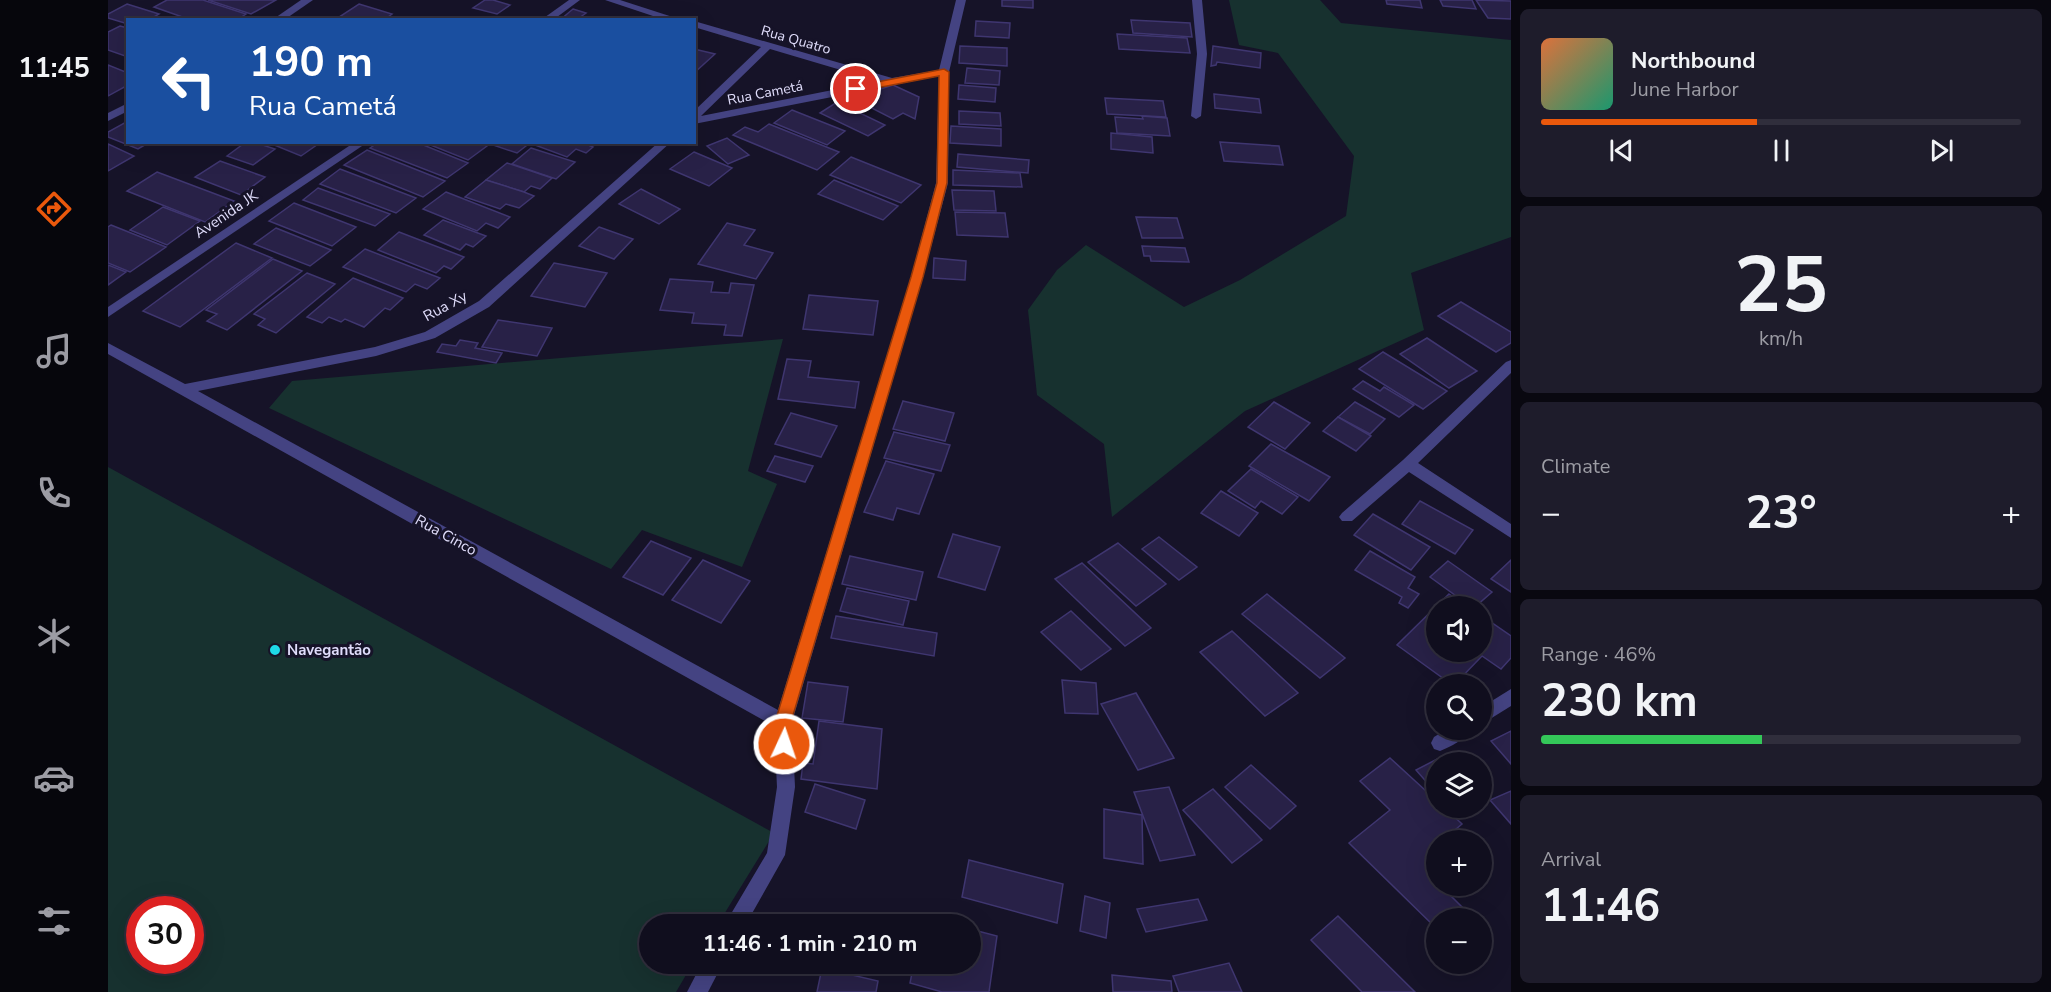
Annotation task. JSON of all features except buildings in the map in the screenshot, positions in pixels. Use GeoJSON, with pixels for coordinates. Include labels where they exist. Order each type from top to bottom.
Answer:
{"type":"FeatureCollection","features":[{"type":"Feature","properties":{"kind":"street"},"geometry":{"type":"LineString","coordinates":[[280,18],[308,0]]}},
{"type":"Feature","properties":{"kind":"street"},"geometry":{"type":"LineString","coordinates":[[549,18],[575,0]]}},
{"type":"Feature","properties":{"kind":"street"},"geometry":{"type":"LineString","coordinates":[[610,0],[670,18]]}},
{"type":"Feature","properties":{"kind":"street"},"geometry":{"type":"LineString","coordinates":[[741,914],[776,855],[786,787],[783,722],[917,277],[942,183],[944,72],[961,0]]}},
{"type":"Feature","properties":{"kind":"street"},"geometry":{"type":"LineString","coordinates":[[1196,116],[1202,54],[1197,0]]}},
{"type":"Feature","properties":{"kind":"street","name":"Rua Quatro"},"geometry":{"type":"LineString","coordinates":[[696,25],[890,81]]}},
{"type":"Feature","properties":{"kind":"street"},"geometry":{"type":"LineString","coordinates":[[696,117],[768,46]]}},
{"type":"Feature","properties":{"kind":"street","name":"Rua Cametá"},"geometry":{"type":"LineString","coordinates":[[696,119],[802,102],[890,81],[944,72]]}},
{"type":"Feature","properties":{"kind":"street"},"geometry":{"type":"LineString","coordinates":[[108,118],[126,107]]}},
{"type":"Feature","properties":{"kind":"street","name":"Avenida JK"},"geometry":{"type":"LineString","coordinates":[[108,314],[360,144]]}},
{"type":"Feature","properties":{"kind":"street","name":"Rua Xy"},"geometry":{"type":"LineString","coordinates":[[185,389],[376,351],[430,334],[484,304],[664,144]]}},
{"type":"Feature","properties":{"kind":"street","name":"Rua Cinco"},"geometry":{"type":"LineString","coordinates":[[108,348],[783,722]]}},
{"type":"Feature","properties":{"kind":"street"},"geometry":{"type":"LineString","coordinates":[[1347,517],[1408,464],[1511,365]]}},
{"type":"Feature","properties":{"kind":"street"},"geometry":{"type":"LineString","coordinates":[[1408,464],[1511,532]]}},
{"type":"Feature","properties":{"kind":"street"},"geometry":{"type":"LineString","coordinates":[[1492,710],[1511,698]]}},
{"type":"Feature","properties":{"kind":"street"},"geometry":{"type":"LineString","coordinates":[[1440,743],[1445,740]]}},
{"type":"Feature","properties":{"kind":"street"},"geometry":{"type":"LineString","coordinates":[[697,992],[707,974]]}},
{"type":"Feature","properties":{"kind":"green space"},"geometry":{"type":"Polygon","coordinates":[[[1229,0],[1320,0],[1341,23],[1511,40],[1511,237],[1411,273],[1424,330],[1245,411],[1112,517],[1104,444],[1037,395],[1028,310],[1057,270],[1086,245],[1184,307],[1240,280],[1346,216],[1354,156],[1278,53],[1239,45],[1229,0]]]}},
{"type":"Feature","properties":{"kind":"green space"},"geometry":{"type":"Polygon","coordinates":[[[783,339],[748,471],[777,484],[742,567],[642,530],[611,569],[269,408],[292,381],[783,339]]]}},
{"type":"Feature","properties":{"kind":"green space","name":"Navegantão"},"geometry":{"type":"Polygon","coordinates":[[[108,467],[774,833],[724,914],[639,914],[639,974],[687,974],[676,992],[108,992],[108,467]]]}},
{"type":"Feature","properties":{"kind":"place","name":"Navegantão"},"geometry":{"type":"Point","coordinates":[275,650]}},
{"type":"Feature","properties":{"kind":"route"},"geometry":{"type":"LineString","coordinates":[[784,744],[783,722],[917,277],[942,183],[944,72],[856,89]]}}]}
